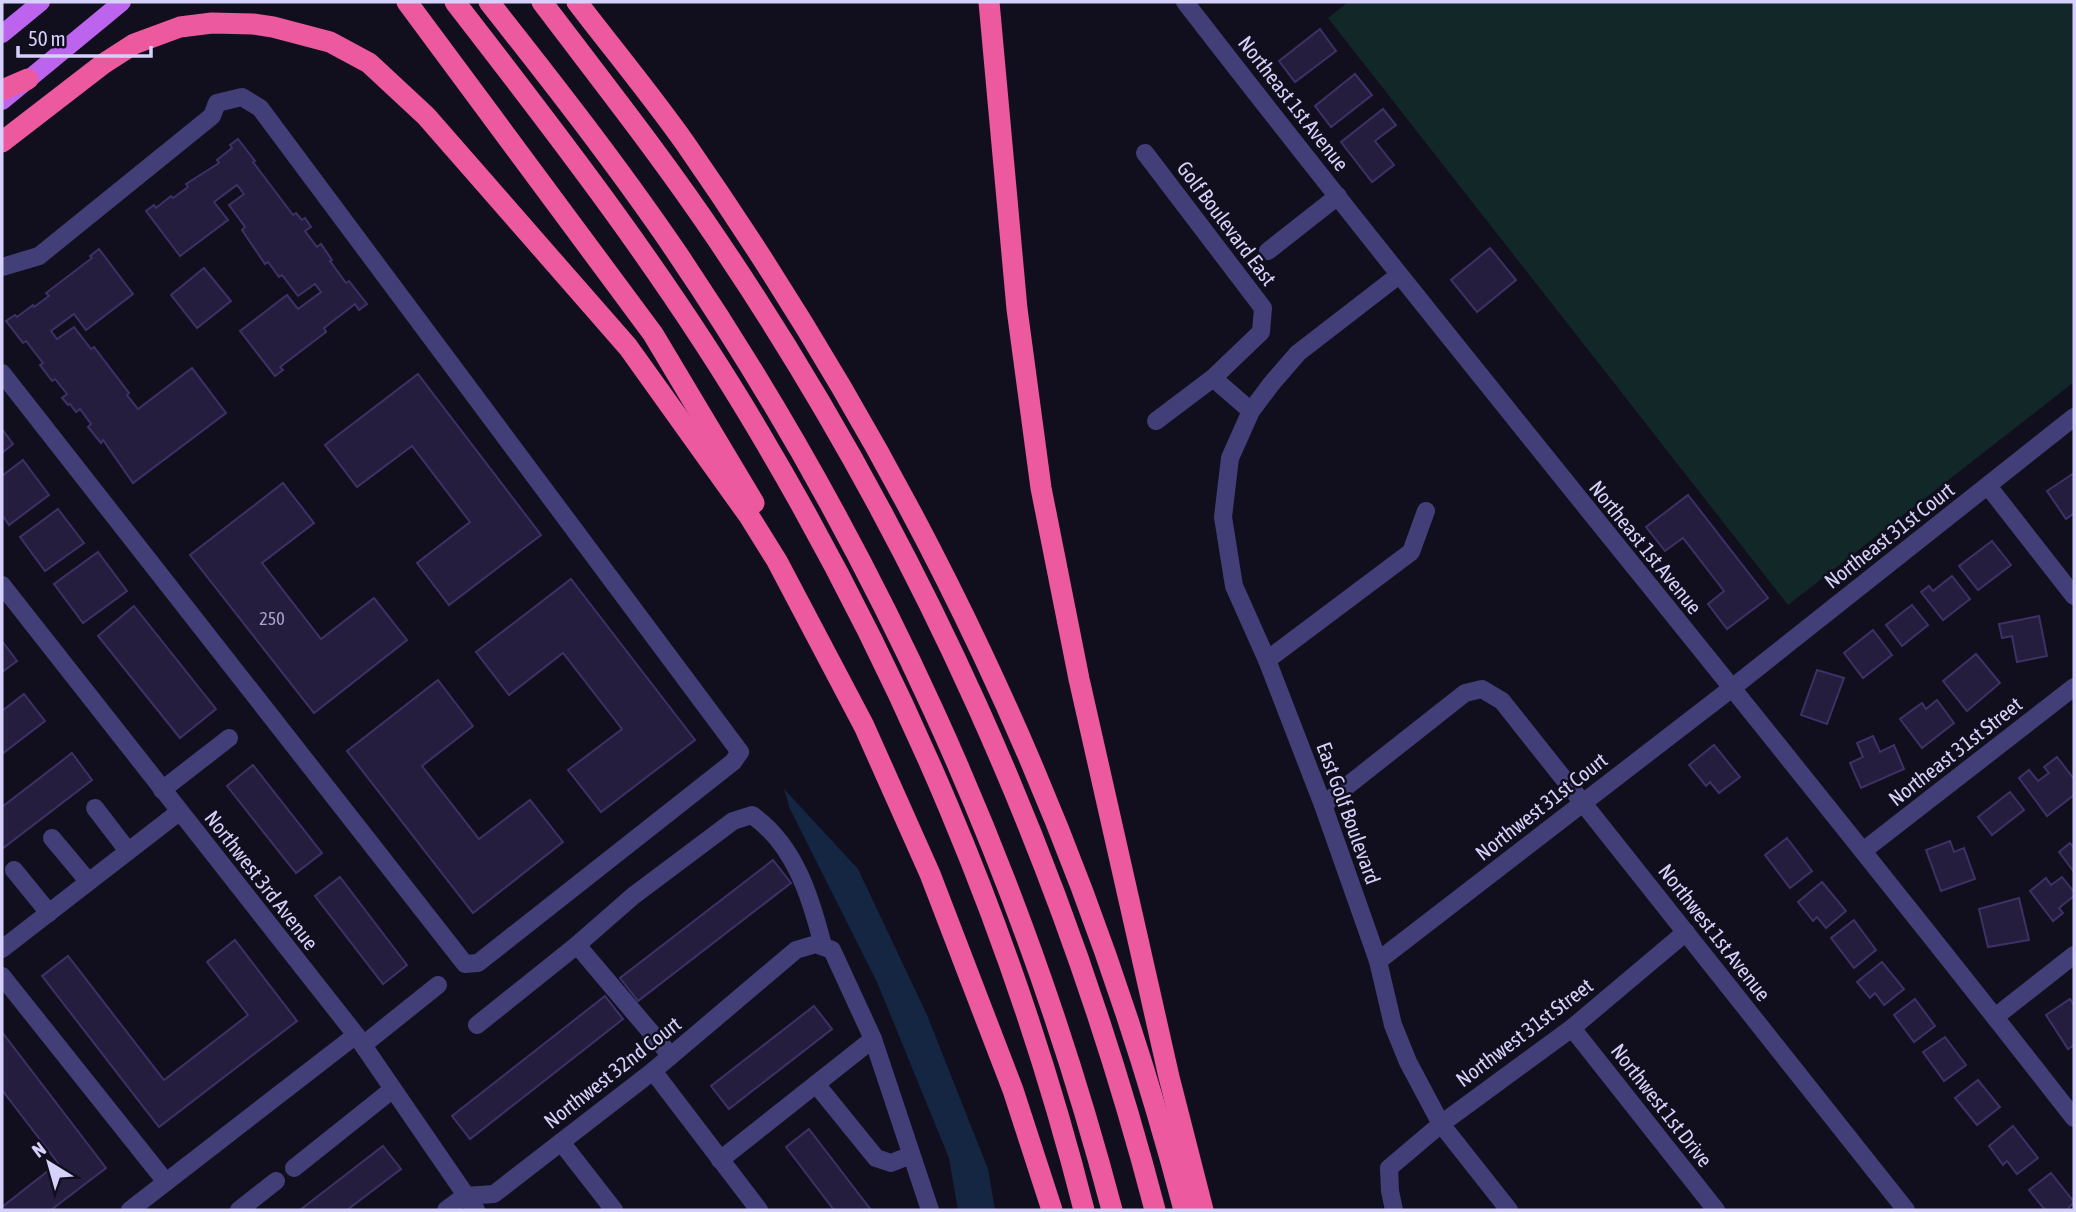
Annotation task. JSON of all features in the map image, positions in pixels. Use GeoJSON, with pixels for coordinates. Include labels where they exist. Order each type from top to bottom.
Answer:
{"type":"FeatureCollection","features":[{"type":"Feature","properties":{"kind":"highway"},"geometry":{"type":"LineString","coordinates":[[407,2],[653,334],[773,533],[777,561]]}},
{"type":"Feature","properties":{"kind":"highway"},"geometry":{"type":"LineString","coordinates":[[456,2],[660,277],[758,429],[852,601],[896,690],[974,869],[1068,1145],[1084,1210]]}},
{"type":"Feature","properties":{"kind":"highway"},"geometry":{"type":"LineString","coordinates":[[489,2],[615,167],[681,259],[779,414],[875,588],[955,757],[1033,950],[1093,1137],[1112,1210]]}},
{"type":"Feature","properties":{"kind":"highway"},"geometry":{"type":"LineString","coordinates":[[542,2],[662,159],[726,252],[825,409],[919,582],[1003,762],[1076,948],[1136,1135],[1155,1210]]}},
{"type":"Feature","properties":{"kind":"highway"},"geometry":{"type":"LineString","coordinates":[[576,2],[683,141],[795,309],[896,480],[954,592],[1001,690],[1078,874],[1143,1064],[1184,1210]]}},
{"type":"Feature","properties":{"kind":"highway"},"geometry":{"type":"LineString","coordinates":[[989,2],[1022,358],[1041,488],[1091,732],[1169,1077],[1203,1210]]}},
{"type":"Feature","properties":{"kind":"highway"},"geometry":{"type":"LineString","coordinates":[[2,142],[118,54],[149,37],[180,27],[232,23],[273,27],[330,42],[369,63],[426,116],[628,346],[741,505],[777,561],[864,726],[925,862],[1013,1090],[1052,1210]]}},
{"type":"Feature","properties":{"kind":"highway"},"geometry":{"type":"LineString","coordinates":[[2,90],[28,79]]}},
{"type":"Feature","properties":{"kind":"main road"},"geometry":{"type":"LineString","coordinates":[[2,34],[41,2]]}},
{"type":"Feature","properties":{"kind":"main road"},"geometry":{"type":"LineString","coordinates":[[2,101],[122,2]]}},
{"type":"Feature","properties":{"kind":"street","name":"Northeast 1st Avenue"},"geometry":{"type":"LineString","coordinates":[[1192,4],[1399,275],[1863,851],[2074,1118]]}},
{"type":"Feature","properties":{"kind":"street"},"geometry":{"type":"LineString","coordinates":[[2,267],[39,256],[212,116],[217,103],[242,97],[260,108],[740,752],[733,762],[478,963],[466,964],[2,373]]}},
{"type":"Feature","properties":{"kind":"street","name":"Golf Boulevard East"},"geometry":{"type":"LineString","coordinates":[[1145,153],[1263,308],[1261,332],[1213,378],[1157,421]]}},
{"type":"Feature","properties":{"kind":"street"},"geometry":{"type":"LineString","coordinates":[[1268,251],[1338,196]]}},
{"type":"Feature","properties":{"kind":"street","name":"East Golf Boulevard"},"geometry":{"type":"LineString","coordinates":[[1399,275],[1298,353],[1251,411],[1230,458],[1223,517],[1234,586],[1267,660],[1323,805],[1378,961],[1393,1025],[1408,1062],[1441,1124],[1509,1210]]}},
{"type":"Feature","properties":{"kind":"street"},"geometry":{"type":"LineString","coordinates":[[1213,378],[1251,411]]}},
{"type":"Feature","properties":{"kind":"street","name":"Northeast 31st Court"},"geometry":{"type":"LineString","coordinates":[[1732,688],[2074,417]]}},
{"type":"Feature","properties":{"kind":"street"},"geometry":{"type":"LineString","coordinates":[[1988,485],[2074,596]]}},
{"type":"Feature","properties":{"kind":"street"},"geometry":{"type":"LineString","coordinates":[[1267,660],[1411,552],[1426,511]]}},
{"type":"Feature","properties":{"kind":"street","name":"Northwest 3rd Avenue"},"geometry":{"type":"LineString","coordinates":[[2,585],[360,1040],[471,1203]]}},
{"type":"Feature","properties":{"kind":"street","name":"Northeast 31st Street"},"geometry":{"type":"LineString","coordinates":[[1863,851],[2074,687]]}},
{"type":"Feature","properties":{"kind":"street","name":"Northwest 31st Court"},"geometry":{"type":"LineString","coordinates":[[1378,961],[1732,688]]}},
{"type":"Feature","properties":{"kind":"street","name":"Northwest 1st Avenue"},"geometry":{"type":"LineString","coordinates":[[1323,805],[1465,693],[1482,689],[1502,701],[1906,1210]]}},
{"type":"Feature","properties":{"kind":"street"},"geometry":{"type":"LineString","coordinates":[[162,790],[229,738]]}},
{"type":"Feature","properties":{"kind":"street"},"geometry":{"type":"LineString","coordinates":[[95,808],[128,851]]}},
{"type":"Feature","properties":{"kind":"street"},"geometry":{"type":"LineString","coordinates":[[2,949],[179,812]]}},
{"type":"Feature","properties":{"kind":"street"},"geometry":{"type":"LineString","coordinates":[[477,1025],[633,896],[733,821],[752,815],[778,839],[806,884],[823,946],[832,950],[873,1039],[930,1210]]}},
{"type":"Feature","properties":{"kind":"street"},"geometry":{"type":"LineString","coordinates":[[52,838],[88,881]]}},
{"type":"Feature","properties":{"kind":"street"},"geometry":{"type":"LineString","coordinates":[[14,870],[49,913]]}},
{"type":"Feature","properties":{"kind":"street","name":"Northwest 31st Street"},"geometry":{"type":"LineString","coordinates":[[1394,1210],[1389,1168],[1441,1124],[1572,1028],[1686,932]]}},
{"type":"Feature","properties":{"kind":"street"},"geometry":{"type":"LineString","coordinates":[[577,944],[671,1056]]}},
{"type":"Feature","properties":{"kind":"street","name":"Northwest 32nd Court"},"geometry":{"type":"LineString","coordinates":[[446,1210],[494,1194],[653,1071],[796,950],[816,944],[823,946]]}},
{"type":"Feature","properties":{"kind":"street"},"geometry":{"type":"LineString","coordinates":[[1995,1017],[2074,955]]}},
{"type":"Feature","properties":{"kind":"street"},"geometry":{"type":"LineString","coordinates":[[2,976],[166,1182]]}},
{"type":"Feature","properties":{"kind":"street"},"geometry":{"type":"LineString","coordinates":[[130,1210],[438,985]]}},
{"type":"Feature","properties":{"kind":"street","name":"Northwest 1st Drive"},"geometry":{"type":"LineString","coordinates":[[1572,1028],[1716,1210]]}},
{"type":"Feature","properties":{"kind":"street"},"geometry":{"type":"LineString","coordinates":[[720,1160],[873,1039]]}},
{"type":"Feature","properties":{"kind":"street"},"geometry":{"type":"LineString","coordinates":[[653,1071],[759,1210]]}},
{"type":"Feature","properties":{"kind":"street"},"geometry":{"type":"LineString","coordinates":[[816,1084],[876,1158],[891,1163],[911,1155]]}},
{"type":"Feature","properties":{"kind":"street"},"geometry":{"type":"LineString","coordinates":[[294,1168],[393,1089]]}},
{"type":"Feature","properties":{"kind":"street"},"geometry":{"type":"LineString","coordinates":[[561,1142],[614,1210]]}},
{"type":"Feature","properties":{"kind":"street"},"geometry":{"type":"LineString","coordinates":[[239,1210],[276,1181]]}},
{"type":"Feature","properties":{"kind":"green space"},"geometry":{"type":"Polygon","coordinates":[[[1348,2],[2074,2],[2074,382],[1788,605],[1328,18],[1348,2]]]}},
{"type":"Feature","properties":{"kind":"water"},"geometry":{"type":"Polygon","coordinates":[[[784,789],[858,869],[927,1015],[988,1169],[995,1210],[958,1210],[949,1158],[877,982],[790,809],[784,789]]]}},
{"type":"Feature","properties":{"kind":"building"},"geometry":{"type":"Polygon","coordinates":[[[1320,29],[1336,51],[1295,82],[1279,61],[1320,29]]]}},
{"type":"Feature","properties":{"kind":"building"},"geometry":{"type":"Polygon","coordinates":[[[1355,74],[1372,95],[1331,127],[1315,106],[1355,74]]]}},
{"type":"Feature","properties":{"kind":"building"},"geometry":{"type":"Polygon","coordinates":[[[1383,109],[1396,125],[1375,141],[1394,165],[1372,182],[1341,142],[1383,109]]]}},
{"type":"Feature","properties":{"kind":"building"},"geometry":{"type":"Polygon","coordinates":[[[238,139],[293,215],[296,213],[302,220],[305,218],[311,227],[305,231],[317,247],[321,244],[346,283],[349,281],[367,304],[359,310],[355,304],[324,328],[326,332],[280,367],[283,370],[275,376],[240,331],[287,295],[298,309],[321,292],[315,284],[298,296],[282,275],[279,277],[268,262],[265,264],[242,230],[245,227],[229,205],[244,194],[237,185],[214,202],[228,220],[180,256],[146,211],[154,205],[156,208],[171,196],[173,198],[188,187],[186,184],[219,163],[217,160],[232,148],[230,145],[238,139]]]}},
{"type":"Feature","properties":{"kind":"building"},"geometry":{"type":"Polygon","coordinates":[[[1490,248],[1516,280],[1477,312],[1451,280],[1490,248]]]}},
{"type":"Feature","properties":{"kind":"building"},"geometry":{"type":"Polygon","coordinates":[[[99,249],[133,294],[86,330],[74,314],[51,331],[57,339],[74,327],[91,349],[94,347],[138,409],[192,368],[226,413],[133,483],[103,440],[101,443],[88,427],[91,424],[80,409],[76,412],[62,398],[67,394],[55,379],[52,381],[40,365],[43,363],[6,321],[49,296],[46,293],[92,258],[90,256],[99,249]]]}},
{"type":"Feature","properties":{"kind":"building"},"geometry":{"type":"Polygon","coordinates":[[[204,268],[231,301],[197,328],[171,295],[204,268]]]}},
{"type":"Feature","properties":{"kind":"building"},"geometry":{"type":"Polygon","coordinates":[[[418,374],[541,535],[449,605],[417,563],[470,522],[412,446],[357,487],[325,445],[418,374]]]}},
{"type":"Feature","properties":{"kind":"building"},"geometry":{"type":"Polygon","coordinates":[[[2,429],[13,444],[2,453],[2,429]]]}},
{"type":"Feature","properties":{"kind":"building"},"geometry":{"type":"Polygon","coordinates":[[[23,460],[49,495],[9,525],[2,515],[2,476],[23,460]]]}},
{"type":"Feature","properties":{"kind":"building"},"geometry":{"type":"Polygon","coordinates":[[[2074,473],[2074,513],[2066,519],[2047,491],[2074,473]]]}},
{"type":"Feature","properties":{"kind":"building"},"geometry":{"type":"Polygon","coordinates":[[[283,483],[314,523],[262,563],[321,639],[374,598],[407,640],[314,713],[190,555],[283,483]]]}},
{"type":"Feature","properties":{"kind":"building"},"geometry":{"type":"Polygon","coordinates":[[[1688,495],[1768,598],[1727,629],[1708,604],[1724,591],[1683,538],[1665,551],[1646,527],[1688,495]]]}},
{"type":"Feature","properties":{"kind":"building"},"geometry":{"type":"Polygon","coordinates":[[[58,509],[84,543],[45,571],[20,537],[58,509]]]}},
{"type":"Feature","properties":{"kind":"building"},"geometry":{"type":"Polygon","coordinates":[[[1992,541],[2011,565],[1978,590],[1959,566],[1992,541]]]}},
{"type":"Feature","properties":{"kind":"building"},"geometry":{"type":"Polygon","coordinates":[[[98,552],[127,591],[83,623],[54,584],[98,552]]]}},
{"type":"Feature","properties":{"kind":"building"},"geometry":{"type":"Polygon","coordinates":[[[1952,576],[1970,599],[1943,620],[1921,592],[1929,586],[1933,591],[1952,576]]]}},
{"type":"Feature","properties":{"kind":"building"},"geometry":{"type":"Polygon","coordinates":[[[571,579],[695,740],[601,812],[568,770],[622,729],[563,653],[509,695],[476,652],[571,579]]]}},
{"type":"Feature","properties":{"kind":"building"},"geometry":{"type":"Polygon","coordinates":[[[1912,605],[1928,625],[1902,646],[1886,625],[1912,605]]]}},
{"type":"Feature","properties":{"kind":"building"},"geometry":{"type":"Polygon","coordinates":[[[134,606],[216,709],[180,738],[98,636],[134,606]]]}},
{"type":"Feature","properties":{"kind":"building"},"geometry":{"type":"Polygon","coordinates":[[[2039,616],[2047,656],[2017,662],[2012,636],[2002,638],[1999,624],[2039,616]]]}},
{"type":"Feature","properties":{"kind":"building"},"geometry":{"type":"Polygon","coordinates":[[[1873,630],[1892,655],[1863,678],[1844,653],[1873,630]]]}},
{"type":"Feature","properties":{"kind":"building"},"geometry":{"type":"Polygon","coordinates":[[[2,641],[17,661],[2,672],[2,641]]]}},
{"type":"Feature","properties":{"kind":"building"},"geometry":{"type":"Polygon","coordinates":[[[1976,654],[2000,683],[1967,711],[1943,681],[1976,654]]]}},
{"type":"Feature","properties":{"kind":"building"},"geometry":{"type":"Polygon","coordinates":[[[1817,670],[1844,678],[1827,724],[1801,715],[1817,670]]]}},
{"type":"Feature","properties":{"kind":"building"},"geometry":{"type":"Polygon","coordinates":[[[438,680],[473,726],[422,766],[479,839],[530,800],[563,842],[473,913],[347,751],[438,680]]]}},
{"type":"Feature","properties":{"kind":"building"},"geometry":{"type":"Polygon","coordinates":[[[24,694],[45,721],[2,754],[2,711],[24,694]]]}},
{"type":"Feature","properties":{"kind":"building"},"geometry":{"type":"Polygon","coordinates":[[[1937,700],[1954,723],[1922,748],[1900,719],[1922,703],[1926,709],[1937,700]]]}},
{"type":"Feature","properties":{"kind":"building"},"geometry":{"type":"Polygon","coordinates":[[[1873,736],[1880,752],[1894,745],[1904,769],[1861,788],[1850,763],[1863,757],[1857,743],[1873,736]]]}},
{"type":"Feature","properties":{"kind":"building"},"geometry":{"type":"Polygon","coordinates":[[[1714,745],[1740,777],[1719,793],[1710,782],[1706,786],[1689,765],[1714,745]]]}},
{"type":"Feature","properties":{"kind":"building"},"geometry":{"type":"Polygon","coordinates":[[[72,753],[92,780],[2,849],[2,807],[72,753]]]}},
{"type":"Feature","properties":{"kind":"building"},"geometry":{"type":"Polygon","coordinates":[[[2057,757],[2074,779],[2074,795],[2047,816],[2019,778],[2029,770],[2038,781],[2049,773],[2044,767],[2057,757]]]}},
{"type":"Feature","properties":{"kind":"building"},"geometry":{"type":"Polygon","coordinates":[[[253,765],[322,853],[296,873],[227,786],[253,765]]]}},
{"type":"Feature","properties":{"kind":"building"},"geometry":{"type":"Polygon","coordinates":[[[2010,792],[2024,810],[1992,835],[1978,817],[2010,792]]]}},
{"type":"Feature","properties":{"kind":"building"},"geometry":{"type":"Polygon","coordinates":[[[1787,838],[1812,871],[1790,888],[1765,855],[1787,838]]]}},
{"type":"Feature","properties":{"kind":"building"},"geometry":{"type":"Polygon","coordinates":[[[1950,841],[1954,852],[1964,848],[1975,879],[1941,891],[1926,850],[1950,841]]]}},
{"type":"Feature","properties":{"kind":"building"},"geometry":{"type":"Polygon","coordinates":[[[2070,843],[2074,848],[2074,872],[2059,852],[2070,843]]]}},
{"type":"Feature","properties":{"kind":"building"},"geometry":{"type":"Polygon","coordinates":[[[773,860],[791,883],[638,1001],[620,978],[773,860]]]}},
{"type":"Feature","properties":{"kind":"building"},"geometry":{"type":"Polygon","coordinates":[[[340,877],[407,965],[383,984],[315,896],[340,877]]]}},
{"type":"Feature","properties":{"kind":"building"},"geometry":{"type":"Polygon","coordinates":[[[2062,877],[2074,892],[2074,896],[2059,908],[2063,913],[2053,921],[2030,891],[2046,878],[2051,885],[2062,877]]]}},
{"type":"Feature","properties":{"kind":"building"},"geometry":{"type":"Polygon","coordinates":[[[1822,882],[1846,911],[1826,928],[1817,917],[1813,921],[1798,902],[1822,882]]]}},
{"type":"Feature","properties":{"kind":"building"},"geometry":{"type":"Polygon","coordinates":[[[2019,898],[2029,940],[1988,947],[1979,909],[2019,898]]]}},
{"type":"Feature","properties":{"kind":"building"},"geometry":{"type":"Polygon","coordinates":[[[1854,920],[1876,950],[1854,968],[1831,938],[1854,920]]]}},
{"type":"Feature","properties":{"kind":"building"},"geometry":{"type":"Polygon","coordinates":[[[235,940],[297,1021],[159,1127],[42,976],[68,956],[164,1080],[248,1015],[207,962],[235,940]]]}},
{"type":"Feature","properties":{"kind":"building"},"geometry":{"type":"Polygon","coordinates":[[[1882,962],[1904,989],[1884,1005],[1875,993],[1870,998],[1857,982],[1882,962]]]}},
{"type":"Feature","properties":{"kind":"building"},"geometry":{"type":"Polygon","coordinates":[[[605,996],[623,1019],[470,1139],[452,1116],[605,996]]]}},
{"type":"Feature","properties":{"kind":"building"},"geometry":{"type":"Polygon","coordinates":[[[1915,999],[1935,1026],[1914,1042],[1894,1015],[1915,999]]]}},
{"type":"Feature","properties":{"kind":"building"},"geometry":{"type":"Polygon","coordinates":[[[2070,999],[2074,1005],[2074,1045],[2068,1049],[2046,1015],[2070,999]]]}},
{"type":"Feature","properties":{"kind":"building"},"geometry":{"type":"Polygon","coordinates":[[[814,1006],[832,1029],[729,1109],[711,1086],[814,1006]]]}},
{"type":"Feature","properties":{"kind":"building"},"geometry":{"type":"Polygon","coordinates":[[[2,1032],[106,1168],[51,1210],[2,1210],[2,1207],[58,1163],[2,1090],[2,1032]]]}},
{"type":"Feature","properties":{"kind":"building"},"geometry":{"type":"Polygon","coordinates":[[[1945,1037],[1966,1065],[1944,1081],[1923,1052],[1945,1037]]]}},
{"type":"Feature","properties":{"kind":"building"},"geometry":{"type":"Polygon","coordinates":[[[1978,1080],[2000,1107],[1977,1125],[1955,1098],[1978,1080]]]}},
{"type":"Feature","properties":{"kind":"building"},"geometry":{"type":"Polygon","coordinates":[[[2013,1126],[2038,1158],[2017,1174],[2007,1161],[2003,1165],[1989,1146],[2013,1126]]]}},
{"type":"Feature","properties":{"kind":"building"},"geometry":{"type":"Polygon","coordinates":[[[809,1129],[871,1210],[834,1210],[786,1147],[809,1129]]]}},
{"type":"Feature","properties":{"kind":"building"},"geometry":{"type":"Polygon","coordinates":[[[383,1146],[401,1169],[347,1210],[300,1210],[383,1146]]]}},
{"type":"Feature","properties":{"kind":"building"},"geometry":{"type":"Polygon","coordinates":[[[2051,1173],[2074,1202],[2067,1210],[2045,1210],[2029,1190],[2051,1173]]]}}]}
